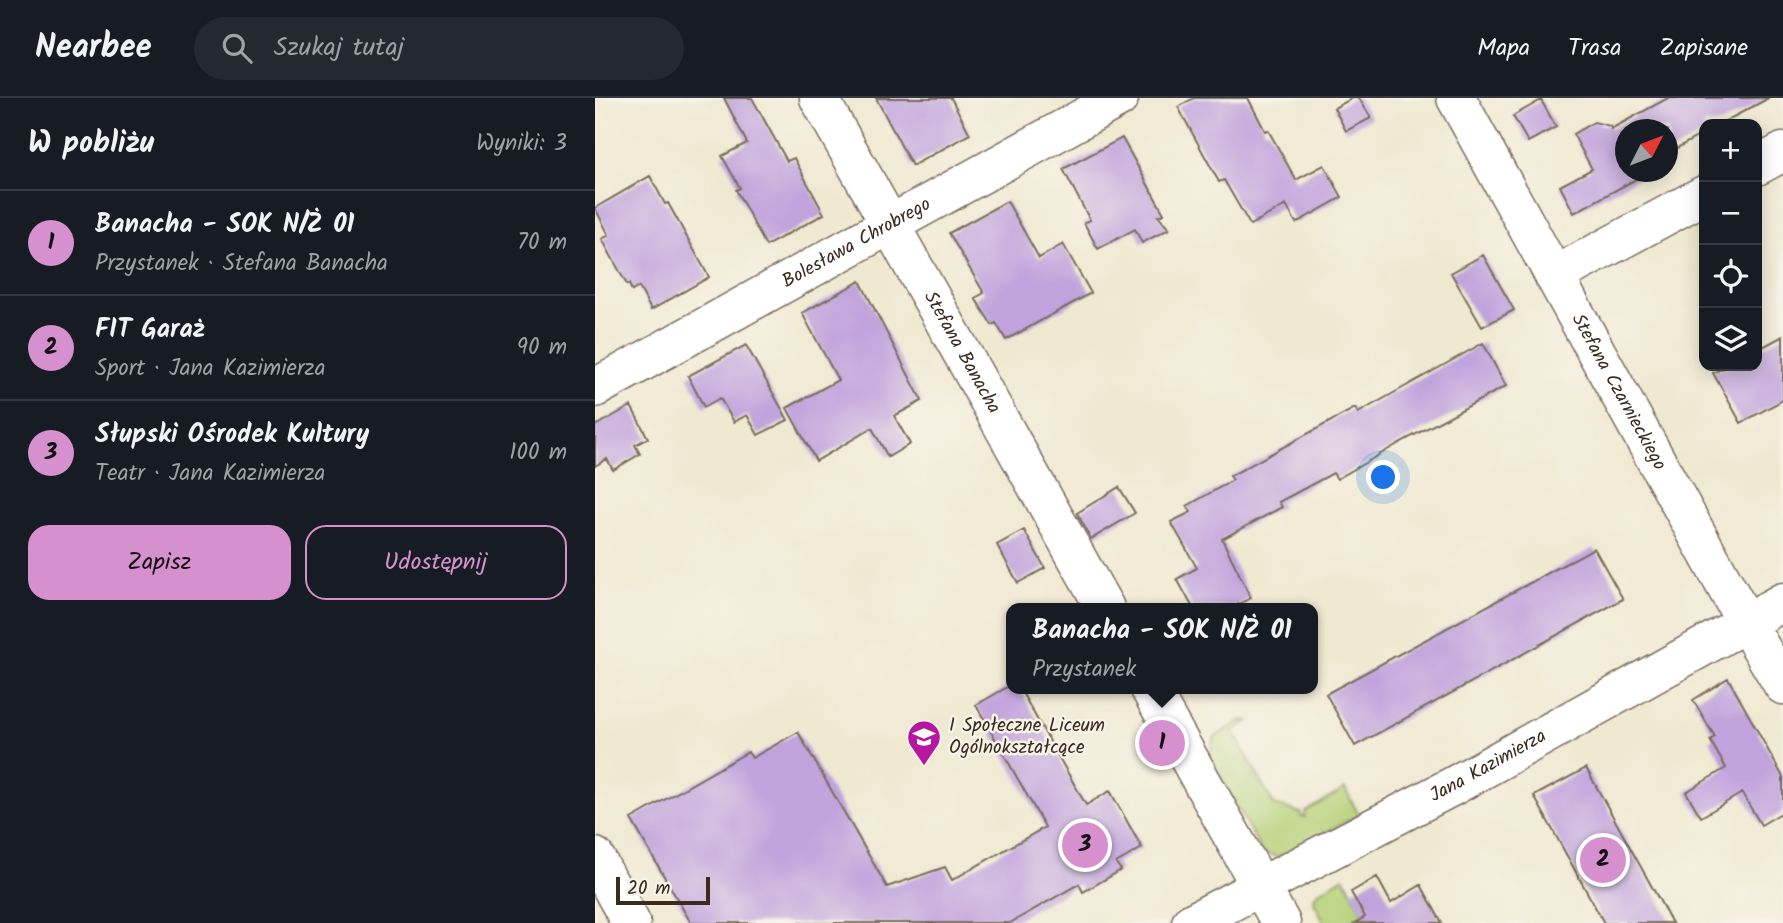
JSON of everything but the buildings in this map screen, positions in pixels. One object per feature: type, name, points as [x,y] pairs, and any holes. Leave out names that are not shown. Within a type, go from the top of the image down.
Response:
[{"type":"street","name":"Stefana Banacha","points":[[820,98],[1102,603]]},
{"type":"street","name":"Bolesława Chrobrego","points":[[595,387],[1119,98]]},
{"type":"street","name":"Stefana Czarnieckiego","points":[[1456,98],[1746,623],[1783,685]]},
{"type":"street","points":[[1762,163],[1783,152]]},
{"type":"street","points":[[1554,276],[1699,198]]},
{"type":"street","name":"Jana Kazimierza","points":[[1191,923],[1455,785],[1783,603]]},
{"type":"street","points":[[1153,694],[1281,923]]},
{"type":"street","points":[[595,857],[631,923]]},
{"type":"green space","points":[[1241,720],[1249,721],[1233,731],[1274,805],[1301,813],[1301,817],[1305,817],[1305,812],[1345,789],[1359,815],[1278,857],[1262,852],[1209,756],[1214,738]]},
{"type":"green space","points":[[1344,877],[1368,923],[1325,923],[1313,901],[1316,894]]},
{"type":"place","name":"Banacha - SOK N/Ż 01","points":[[1162,743]]},
{"type":"place","name":"I Społeczne Liceum Ogólnokształcące","points":[[924,767]]},
{"type":"place","name":"Słupski Ośrodek Kultury","points":[[1085,845]]},
{"type":"place","name":"FIT Garaż","points":[[1603,860]]}]
